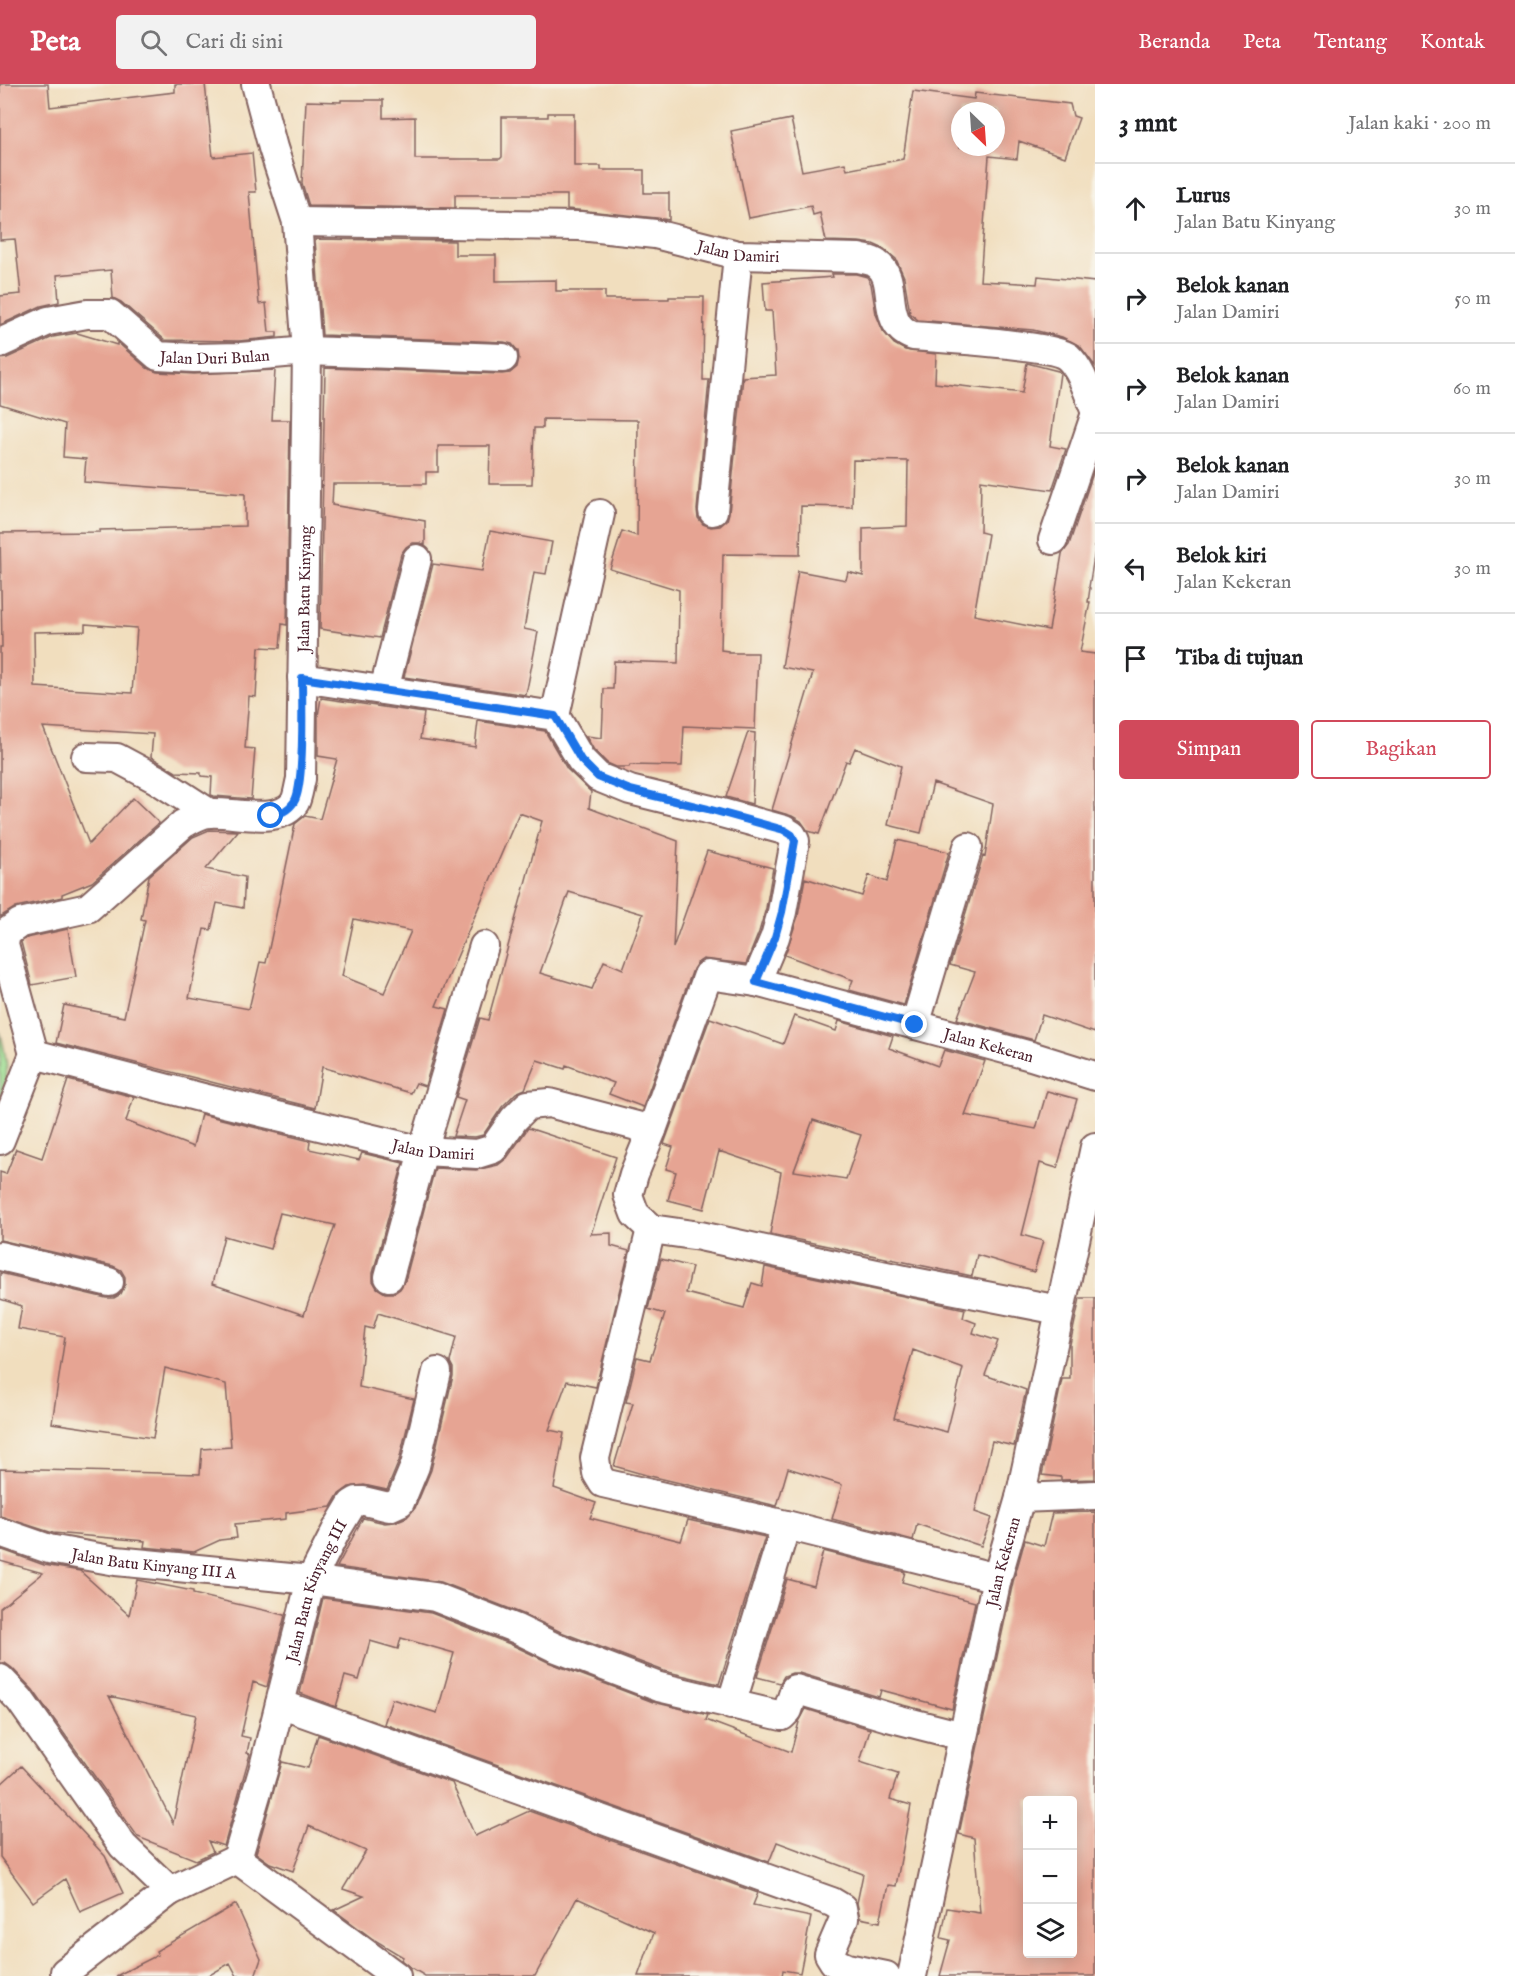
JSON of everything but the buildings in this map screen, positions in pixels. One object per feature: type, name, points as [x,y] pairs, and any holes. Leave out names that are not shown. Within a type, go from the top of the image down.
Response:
[{"type":"street","name":"Jalan Batu Kinyang","points":[[34,1054],[4,945],[6,933],[20,923],[88,908],[195,816],[210,813],[271,816],[285,812],[295,801],[301,779],[307,351],[297,222],[273,148],[256,84]]},
{"type":"street","name":"Jalan Damiri","points":[[297,222],[580,226],[655,234],[738,255],[859,258],[876,262],[883,269],[896,322],[903,332],[913,336],[1037,348],[1064,354],[1076,366],[1095,410]]},
{"type":"street","points":[[713,512],[738,255]]},
{"type":"street","name":"Jalan Duri Bulan","points":[[0,343],[48,321],[87,314],[110,314],[158,356],[240,357],[307,351],[503,358]]},
{"type":"street","points":[[1053,540],[1095,416]]},
{"type":"street","points":[[600,513],[555,716],[581,760],[598,777],[630,790],[784,830],[792,835],[795,841],[782,912],[775,937],[756,982]]},
{"type":"street","points":[[384,690],[417,559]]},
{"type":"street","points":[[302,678],[555,716]]},
{"type":"street","points":[[86,757],[117,758],[150,775],[210,813]]},
{"type":"street","points":[[915,1025],[968,847]]},
{"type":"street","points":[[388,1277],[484,946]]},
{"type":"street","name":"Jalan Kekeran","points":[[652,1130],[708,975],[756,982],[1031,1056],[1095,1077]]},
{"type":"street","name":"Jalan Damiri","points":[[34,1054],[203,1098],[423,1151],[477,1155],[493,1149],[514,1119],[528,1105],[549,1103],[652,1130]]},
{"type":"street","points":[[0,1140],[34,1054]]},
{"type":"street","points":[[652,1130],[634,1174],[628,1196],[635,1214],[651,1229],[700,1236],[914,1282],[1059,1310]]},
{"type":"street","name":"Jalan Kekeran","points":[[912,1976],[997,1578],[1020,1498],[1095,1147]]},
{"type":"street","points":[[651,1229],[595,1458],[597,1473],[603,1483],[786,1525],[997,1578]]},
{"type":"street","points":[[0,1256],[109,1282]]},
{"type":"street","name":"Jalan Batu Kinyang III","points":[[237,1859],[280,1704],[311,1580],[352,1504],[364,1500],[388,1507],[400,1502],[415,1466],[437,1372]]},
{"type":"street","points":[[1020,1498],[1095,1495]]},
{"type":"street","points":[[731,1705],[786,1525]]},
{"type":"street","name":"Jalan Batu Kinyang III A","points":[[0,1532],[49,1549],[116,1561],[311,1580],[435,1597],[517,1629],[554,1647],[659,1687],[782,1716],[788,1710],[795,1689],[888,1717],[963,1736]]},
{"type":"street","points":[[0,1679],[20,1700],[123,1846],[170,1891]]},
{"type":"street","points":[[280,1704],[832,1902],[842,1908],[844,1919],[829,1954],[834,1962],[846,1968],[886,1976]]},
{"type":"street","points":[[65,1972],[170,1891],[237,1859],[396,1976]]},
{"type":"green space","points":[[0,1031],[7,1074],[0,1101]]},
{"type":"route","points":[[271,816],[285,812],[295,801],[301,779],[302,678],[555,716],[581,760],[598,777],[630,790],[784,830],[792,835],[795,841],[782,912],[775,937],[756,982],[915,1025]]}]
